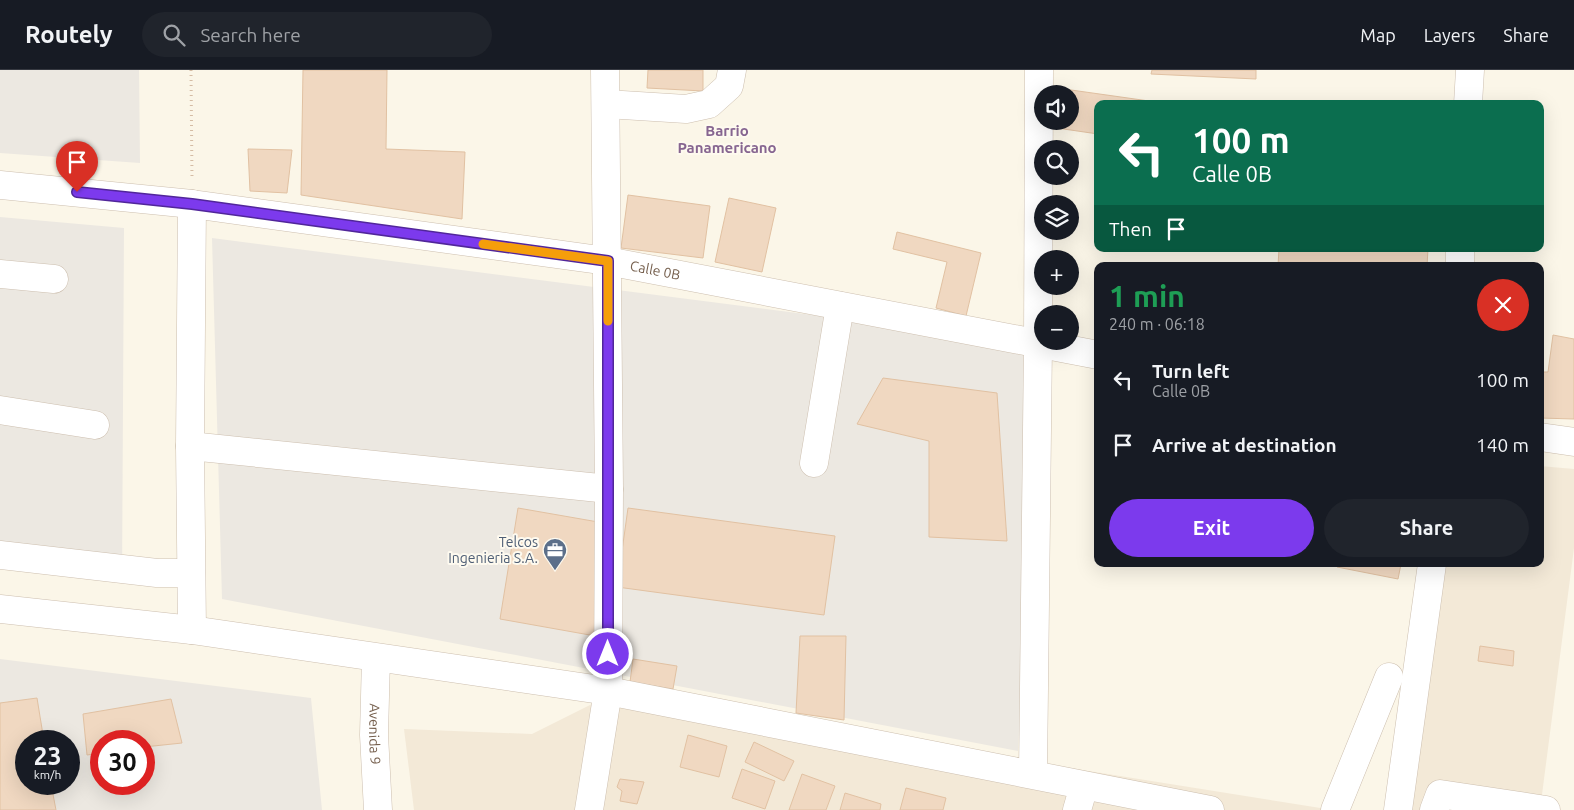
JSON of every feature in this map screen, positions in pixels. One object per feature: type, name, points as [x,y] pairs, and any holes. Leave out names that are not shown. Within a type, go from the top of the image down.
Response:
[{"type":"street","points":[[589,810],[608,691],[609,488],[606,70]]},
{"type":"street","points":[[606,104],[686,109],[709,104],[729,86],[732,70]]},
{"type":"street","points":[[1038,305],[1039,70]]},
{"type":"street","points":[[1468,100],[1470,70]]},
{"type":"street","name":"Calle 0B","points":[[0,184],[192,204],[608,261],[1034,343]]},
{"type":"street","points":[[192,204],[190,446],[192,630]]},
{"type":"street","points":[[0,274],[54,279]]},
{"type":"street","points":[[814,463],[840,306]]},
{"type":"street","points":[[1033,774],[1038,350]]},
{"type":"street","name":"Calle 0B","points":[[1071,350],[1094,354]]},
{"type":"street","points":[[0,410],[95,425]]},
{"type":"street","points":[[1544,438],[1574,442]]},
{"type":"street","points":[[190,446],[609,488]]},
{"type":"street","points":[[0,555],[157,573],[191,573]]},
{"type":"street","points":[[1398,810],[1432,567]]},
{"type":"street","points":[[0,609],[192,630],[608,691],[1033,774],[1080,798],[1204,809]]},
{"type":"street","name":"Avenida 9","points":[[376,658],[374,735],[378,810]]},
{"type":"street","points":[[1335,810],[1389,677]]},
{"type":"street","points":[[1437,802],[1546,810]]},
{"type":"path","points":[[191,70],[192,204]]},
{"type":"shaded area","points":[[0,70],[139,70],[140,163],[0,153]]},
{"type":"shaded area","points":[[0,217],[124,228],[122,583],[0,566]]},
{"type":"shaded area","points":[[212,238],[1034,343],[1034,350],[1038,350],[1018,751],[222,599]]},
{"type":"shaded area","points":[[1544,466],[1574,469],[1574,548],[1540,810],[1387,810],[1421,567],[1544,567]]},
{"type":"shaded area","points":[[0,659],[311,698],[322,810],[0,810]]},
{"type":"shaded area","points":[[616,692],[638,699],[1333,810],[414,810],[404,729],[532,734]]},
{"type":"building","points":[[303,70],[387,70],[386,149],[465,152],[462,219],[301,195]]},
{"type":"building","points":[[648,70],[703,70],[703,91],[647,88]]},
{"type":"building","points":[[1152,70],[1256,70],[1256,79],[1151,74]]},
{"type":"building","points":[[1079,91],[1142,100],[1094,100],[1094,133],[1071,130],[1079,130]]},
{"type":"building","points":[[248,149],[292,150],[287,193],[250,191]]},
{"type":"building","points":[[628,195],[710,206],[703,258],[621,248]]},
{"type":"building","points":[[729,198],[776,208],[762,272],[715,262]]},
{"type":"building","points":[[897,232],[981,253],[966,316],[936,308],[947,262],[893,249]]},
{"type":"building","points":[[1279,252],[1428,252],[1427,262],[1278,262]]},
{"type":"building","points":[[1553,335],[1574,339],[1574,419],[1544,418],[1544,372],[1548,372]]},
{"type":"building","points":[[883,378],[997,393],[1007,541],[929,537],[929,441],[857,424]]},
{"type":"building","name":"Telcos Ingenieria S.A.","points":[[518,508],[604,523],[601,637],[500,619]]},
{"type":"building","points":[[628,508],[835,536],[824,615],[617,587]]},
{"type":"building","points":[[1337,567],[1400,567],[1398,579]]},
{"type":"building","points":[[800,636],[846,636],[844,720],[796,713]]},
{"type":"building","points":[[1480,646],[1514,651],[1513,666],[1478,661]]},
{"type":"building","points":[[633,659],[677,666],[673,689],[630,682]]},
{"type":"building","points":[[37,698],[42,730],[15,730],[15,795],[53,795],[56,810],[0,810],[0,703]]},
{"type":"building","points":[[171,699],[182,743],[155,746],[155,730],[90,730],[90,755],[87,755],[83,714]]},
{"type":"building","points":[[688,735],[727,746],[719,777],[680,767]]},
{"type":"building","points":[[754,742],[794,761],[784,781],[745,762]]},
{"type":"building","points":[[742,769],[775,781],[765,809],[732,798]]},
{"type":"building","points":[[802,774],[835,786],[826,810],[789,810]]},
{"type":"building","points":[[620,779],[644,782],[637,804],[620,801],[622,791],[617,787]]},
{"type":"building","points":[[906,788],[946,798],[943,810],[900,810]]},
{"type":"building","points":[[845,793],[881,804],[880,810],[840,810]]},
{"type":"slow traffic","points":[[483,244],[608,261],[608,321]]},
{"type":"place","name":"Telcos Ingenieria S.A.","points":[[555,571]]},
{"type":"district","name":"Barrio Panamericano","points":[[727,140]]},
{"type":"route","points":[[77,192],[192,204],[608,261],[608,654]]}]
